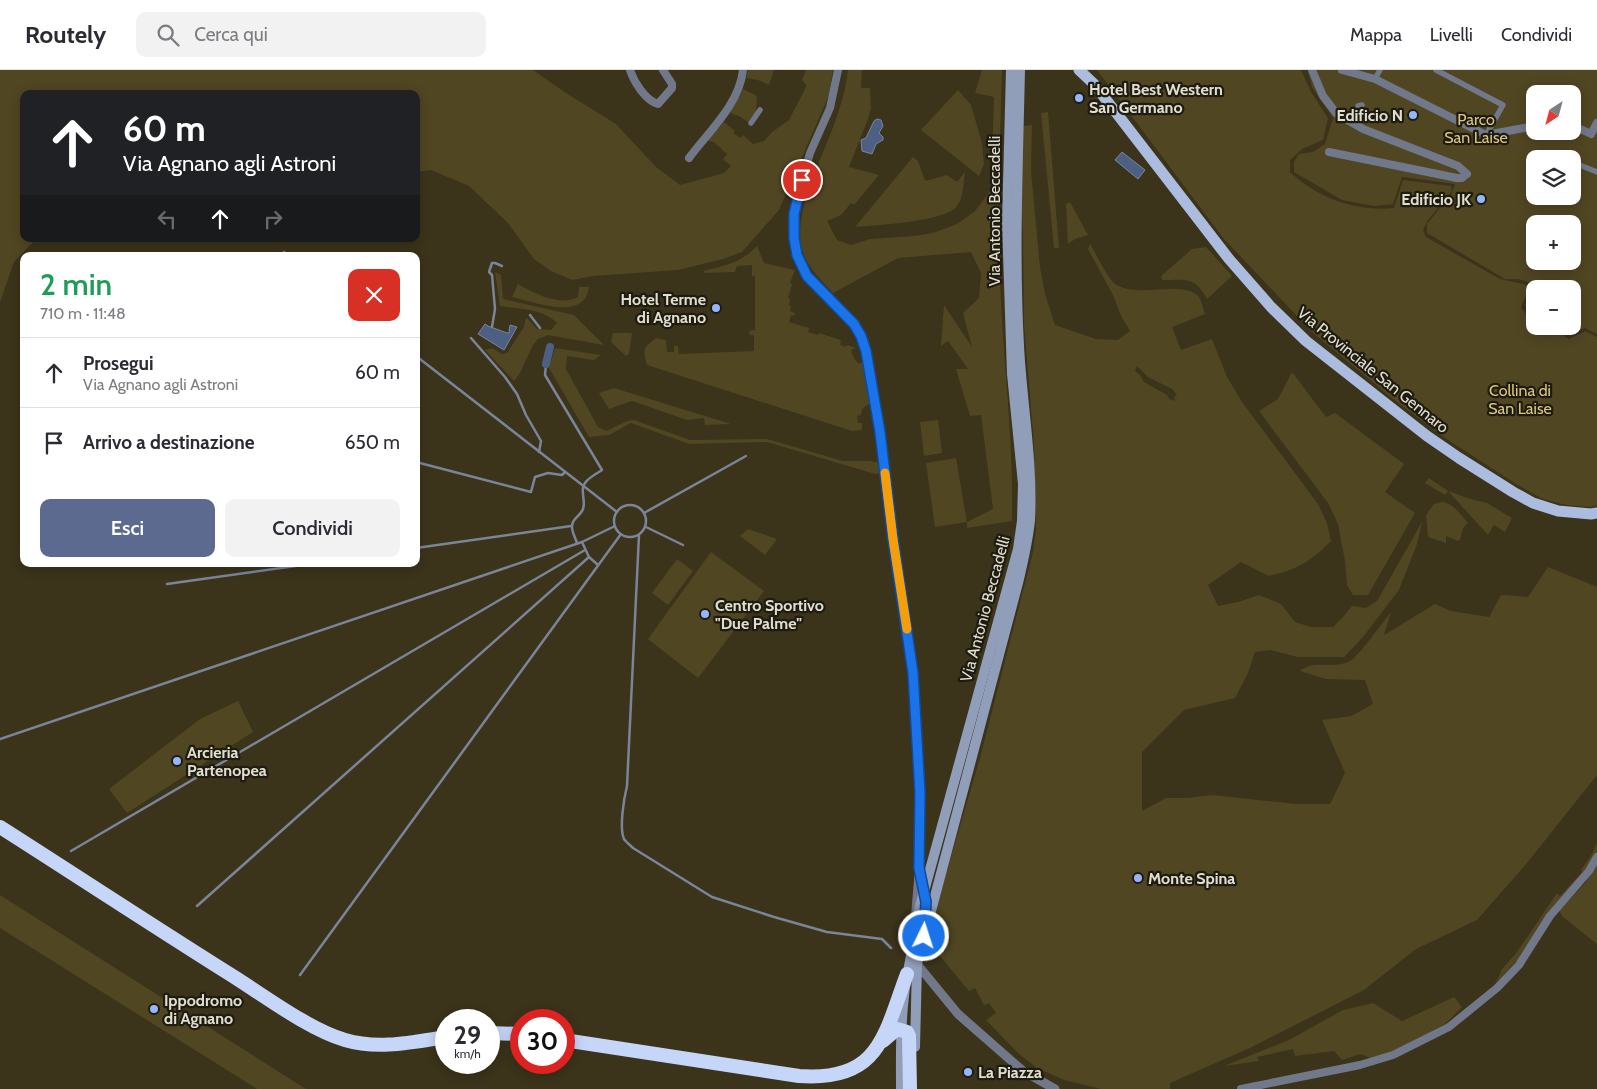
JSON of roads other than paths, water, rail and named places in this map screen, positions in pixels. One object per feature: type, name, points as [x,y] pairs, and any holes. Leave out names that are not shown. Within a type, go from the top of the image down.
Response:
[{"type":"highway","points":[[0,826],[232,976],[327,1034],[347,1041],[379,1045],[435,1039]]},
{"type":"highway","points":[[880,1044],[911,966]]},
{"type":"highway","points":[[575,1042],[813,1077],[837,1075],[857,1067],[870,1057],[894,1031],[902,1029],[909,1036],[912,1089]]},
{"type":"main road","name":"Via Antonio Beccadelli","points":[[911,966],[924,936],[1018,583],[1028,534],[1030,489],[1019,348],[1016,258],[1015,99],[1011,70]]},
{"type":"main road","name":"Via Antonio Beccadelli","points":[[911,966],[914,928],[1018,549],[1022,521],[1022,484],[1012,374],[1007,222],[1015,99],[1020,70]]},
{"type":"main road","name":"Via Provinciale San Gennaro","points":[[1079,70],[1094,84],[1235,266],[1266,302],[1306,341],[1447,450],[1516,494],[1533,503],[1558,511],[1597,513]]},
{"type":"main road","points":[[911,966],[916,990],[912,1089]]},
{"type":"main road","points":[[901,1089],[902,1029],[911,966]]},
{"type":"street","points":[[630,70],[643,92],[658,104],[672,88],[672,84],[663,70]]},
{"type":"street","points":[[688,158],[730,106],[743,70]]},
{"type":"street","points":[[838,70],[830,108],[810,153],[796,204],[794,238],[797,255],[807,276],[854,324],[861,336],[866,351],[880,432],[893,539],[913,673],[920,793],[919,868],[914,928]]},
{"type":"street","points":[[1312,70],[1323,96],[1336,112],[1344,118],[1363,129],[1458,166],[1467,174],[1462,178],[1457,178],[1329,152]]},
{"type":"street","points":[[1342,70],[1372,78],[1486,135],[1526,128]]},
{"type":"street","points":[[1372,78],[1380,70]]},
{"type":"street","points":[[1436,70],[1503,105],[1486,135]]},
{"type":"street","points":[[751,123],[760,110]]},
{"type":"street","points":[[1581,129],[1591,134],[1597,123]]},
{"type":"street","points":[[1581,166],[1597,172]]},
{"type":"street","points":[[1241,1089],[1360,1065],[1393,1055],[1449,1027],[1497,988],[1519,965],[1550,916],[1589,870],[1597,857]]},
{"type":"street","points":[[919,868],[926,910],[924,936]]},
{"type":"street","points":[[911,966],[933,983],[955,1012],[1013,1064],[1031,1077],[1055,1089]]},
{"type":"street","points":[[916,990],[921,982],[933,983]]},
{"type":"water","points":[[877,119],[881,120],[883,126],[879,133],[883,140],[876,144],[872,154],[862,151],[861,140],[866,138],[874,121]]},
{"type":"water","points":[[1122,152],[1145,170],[1138,179],[1115,160]]},
{"type":"water","points":[[485,324],[507,333],[510,332],[510,325],[517,327],[504,350],[478,334]]},
{"type":"waterway","points":[[492,327],[495,309],[492,275],[489,272],[492,263],[502,266]]},
{"type":"waterway","points":[[530,315],[540,328]]},
{"type":"waterway","points":[[471,338],[505,377],[517,394],[526,415],[541,441],[539,452]]},
{"type":"waterway","points":[[546,364],[550,347]]},
{"type":"waterway","points":[[420,359],[617,512]]},
{"type":"waterway","points":[[546,364],[545,375],[602,470],[588,479],[584,485],[583,509],[572,524],[572,530],[577,543]]},
{"type":"waterway","points":[[644,513],[746,456]]},
{"type":"waterway","points":[[420,463],[531,492],[535,477],[548,473],[562,475],[565,472]]},
{"type":"waterway","points":[[630,505],[636,506],[641,510],[645,515],[646,521],[645,527],[641,532],[636,536],[630,537],[624,536],[619,532],[615,527],[614,521],[615,515],[619,510],[624,506],[630,505]]},
{"type":"waterway","points":[[420,547],[571,526]]},
{"type":"waterway","points":[[0,739],[582,542],[615,526]]},
{"type":"waterway","points":[[646,527],[683,545]]},
{"type":"waterway","points":[[300,975],[621,534]]},
{"type":"waterway","points":[[639,535],[627,786],[622,821],[624,839],[633,848],[712,897],[827,932],[882,939],[891,948]]},
{"type":"waterway","points":[[582,542],[589,557],[598,565]]},
{"type":"waterway","points":[[71,851],[585,550]]},
{"type":"waterway","points":[[197,906],[589,557]]},
{"type":"waterway","points":[[167,584],[289,567]]},
{"type":"place","name":"Hotel Best Western San Germano","points":[[1079,98]]},
{"type":"place","name":"Edificio N","points":[[1413,115]]},
{"type":"place","name":"Edificio JK","points":[[1481,199]]},
{"type":"place","name":"Hotel Terme di Agnano","points":[[716,308]]},
{"type":"place","name":"Centro Sportivo \"Due Palme\"","points":[[705,614]]},
{"type":"place","name":"Arcieria Partenopea","points":[[177,761]]},
{"type":"place","name":"Monte Spina","points":[[1138,878]]},
{"type":"place","name":"Ippodromo di Agnano","points":[[154,1009]]},
{"type":"place","name":"La Piazza","points":[[968,1072]]},
{"type":"park label","name":"Parco San Laise","points":[[1476,128]]},
{"type":"park label","name":"Collina di San Laise","points":[[1520,399]]}]
